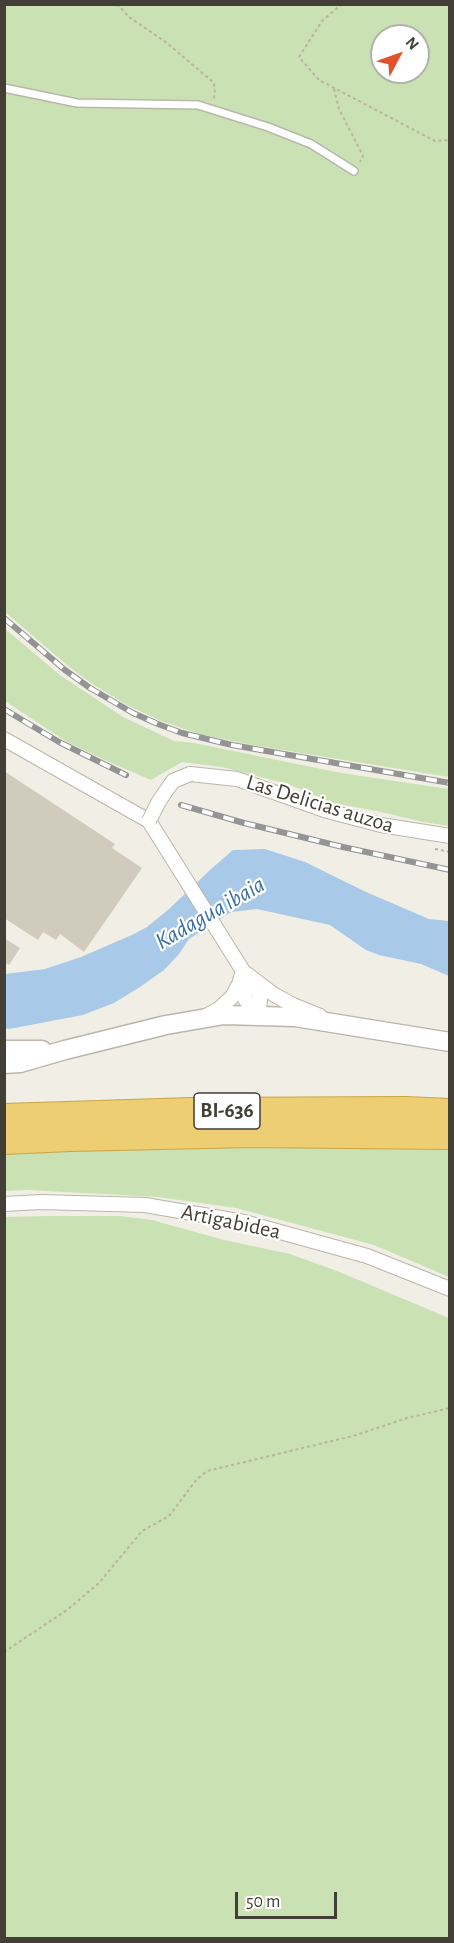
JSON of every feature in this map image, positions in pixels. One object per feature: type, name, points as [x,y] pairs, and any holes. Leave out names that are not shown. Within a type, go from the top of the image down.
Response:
[{"type":"highway","name":"BI-636","points":[[4,1117],[191,1111],[405,1110],[450,1112]]},
{"type":"highway","name":"BI-636","points":[[4,1141],[251,1134],[450,1136]]},
{"type":"street","points":[[4,739],[149,821],[243,972],[293,1005],[348,1026]]},
{"type":"street","name":"Las Delicias auzoa","points":[[149,821],[173,781],[190,774],[237,779],[324,810],[384,826],[450,836]]},
{"type":"street","points":[[243,972],[244,999],[256,1015]]},
{"type":"street","points":[[201,1019],[219,1009],[232,997],[243,972]]},
{"type":"street","points":[[256,982],[260,999],[256,1015]]},
{"type":"street","points":[[4,1064],[20,1063],[166,1025],[224,1015],[294,1017],[450,1042]]},
{"type":"street","points":[[4,1050],[65,1050]]},
{"type":"street","name":"Artigabidea","points":[[4,1204],[41,1202],[145,1205],[244,1222],[368,1256],[450,1289]]},
{"type":"lane","points":[[4,88],[77,103],[198,105],[268,127],[311,144],[354,171]]},
{"type":"path","points":[[117,4],[129,17],[168,43],[214,83],[215,94],[211,109]]},
{"type":"path","points":[[342,4],[322,21],[299,57],[319,80],[435,141],[450,140]]},
{"type":"path","points":[[334,88],[339,109],[363,156],[354,171]]},
{"type":"path","points":[[4,1652],[67,1610],[99,1582],[142,1531],[169,1516],[197,1479],[207,1471],[352,1436],[407,1418],[450,1408]]},
{"type":"green space","points":[[5,5],[449,5],[449,777],[252,745],[199,734],[161,721],[127,705],[68,666],[5,612]]},
{"type":"green space","points":[[4,628],[60,675],[123,717],[174,741],[341,773],[449,789],[449,826],[333,803],[288,784],[222,767],[182,762],[151,780],[107,761],[67,742],[5,701]]},
{"type":"green space","points":[[449,1147],[449,1277],[374,1245],[236,1208],[158,1197],[28,1190],[5,1191],[4,1151],[62,1148]]},
{"type":"green space","points":[[120,1216],[152,1220],[224,1240],[290,1254],[449,1318],[449,1938],[5,1938],[5,1217]]},
{"type":"water","name":"Kadagua ibaia","points":[[265,849],[305,862],[429,919],[449,921],[449,976],[421,964],[366,950],[330,925],[257,909],[231,912],[189,939],[164,970],[114,1003],[83,1015],[5,1028],[5,974],[45,969],[81,957],[134,934],[168,910],[233,850]]},
{"type":"building","points":[[4,771],[115,844],[112,848],[142,868],[84,952],[60,934],[56,940],[43,932],[38,940],[4,918]]},
{"type":"building","points":[[4,938],[20,948],[9,965],[4,962]]},
{"type":"railway","points":[[4,618],[65,670],[90,688],[133,713],[182,733],[232,745],[450,783]]},
{"type":"railway","points":[[4,709],[59,742],[126,775]]},
{"type":"railway","points":[[181,805],[343,847],[450,870]]}]
